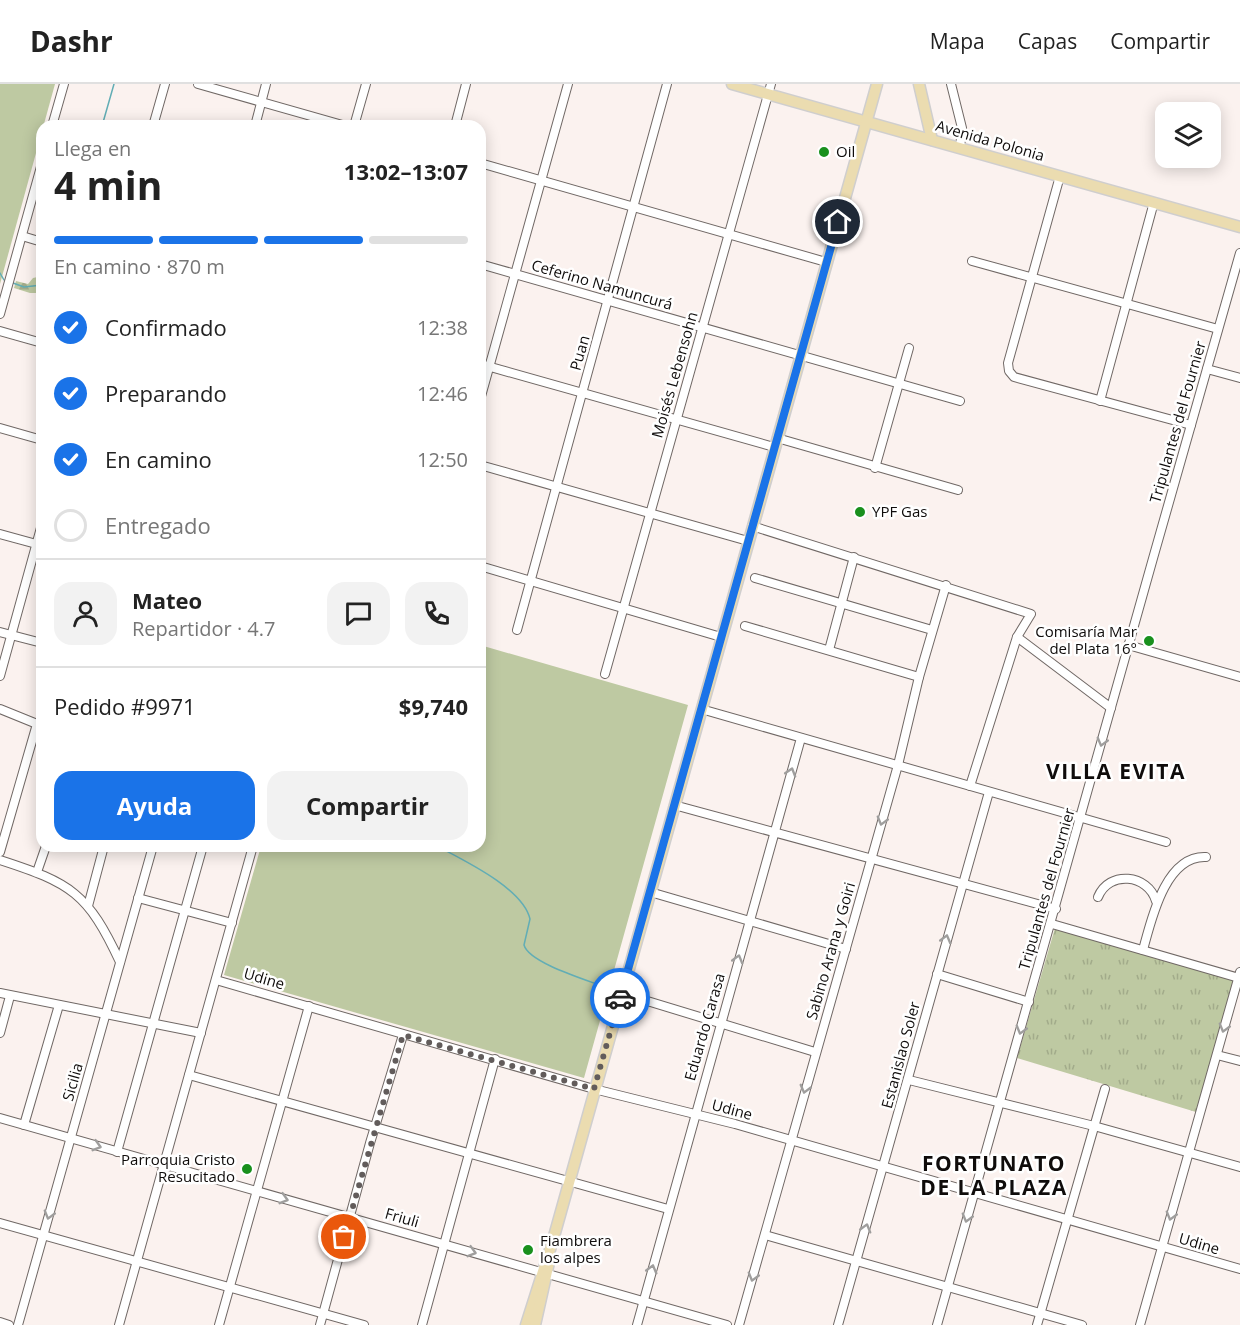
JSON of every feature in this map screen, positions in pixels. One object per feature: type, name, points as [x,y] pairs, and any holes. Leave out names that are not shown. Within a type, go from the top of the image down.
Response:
[{"type":"main road","name":"Avenida Polonia","points":[[732,84],[769,89],[866,122],[1240,226]]},
{"type":"main road","points":[[535,1325],[545,1273],[568,1181],[877,84]]},
{"type":"main road","points":[[919,84],[932,140]]},
{"type":"main road","points":[[526,1325],[545,1273]]},
{"type":"street","points":[[54,120],[64,84]]},
{"type":"street","points":[[155,120],[165,84]]},
{"type":"street","points":[[198,84],[325,120]]},
{"type":"street","points":[[256,120],[266,84]]},
{"type":"street","points":[[356,120],[366,84]]},
{"type":"street","points":[[457,120],[466,84]]},
{"type":"street","points":[[486,363],[515,274],[568,84]]},
{"type":"street","name":"Puan","points":[[517,630],[668,84]]},
{"type":"street","points":[[951,84],[962,128],[960,148]]},
{"type":"street","name":"Moisés Lebensohn","points":[[605,674],[769,89]]},
{"type":"street","points":[[486,165],[826,261]]},
{"type":"street","points":[[1060,176],[1008,363],[1014,377],[1191,425]]},
{"type":"street","points":[[0,314],[36,185]]},
{"type":"street","points":[[1100,401],[1154,202]]},
{"type":"street","points":[[22,236],[36,240]]},
{"type":"street","name":"Tripulantes del Fournier","points":[[937,1325],[1240,253]]},
{"type":"street","points":[[972,261],[1218,329]]},
{"type":"street","name":"Ceferino Namuncurá","points":[[486,266],[960,401]]},
{"type":"street","points":[[0,331],[36,341]]},
{"type":"street","points":[[875,468],[909,348]]},
{"type":"street","points":[[486,366],[676,419],[776,442],[958,490]]},
{"type":"street","points":[[1207,369],[1240,378]]},
{"type":"street","points":[[0,428],[36,438]]},
{"type":"street","points":[[486,467],[748,541]]},
{"type":"street","points":[[752,526],[946,585],[1031,614],[1017,637],[970,786]]},
{"type":"street","points":[[0,534],[36,544]]},
{"type":"street","points":[[0,676],[36,555]]},
{"type":"street","points":[[829,650],[854,557]]},
{"type":"street","points":[[486,568],[721,637]]},
{"type":"street","points":[[754,578],[932,630]]},
{"type":"street","name":"Sabino Arana y Goiri","points":[[739,1325],[815,1052],[872,859],[919,677],[946,585]]},
{"type":"street","points":[[745,626],[919,677]]},
{"type":"street","points":[[0,632],[36,642]]},
{"type":"street","points":[[1017,637],[1111,708]]},
{"type":"street","points":[[1128,645],[1240,677]]},
{"type":"street","points":[[0,709],[36,724]]},
{"type":"street","points":[[701,709],[1166,842]]},
{"type":"street","points":[[0,852],[36,735]]},
{"type":"street","name":"Eduardo Carasa","points":[[637,1325],[748,921],[801,738]]},
{"type":"street","name":"Estanislao Soler","points":[[838,1325],[909,1080],[988,792]]},
{"type":"street","points":[[674,805],[1056,909]]},
{"type":"street","points":[[37,873],[44,852]]},
{"type":"street","points":[[88,906],[102,852]]},
{"type":"street","name":"Sicilia","points":[[18,1325],[151,852]]},
{"type":"street","points":[[117,1152],[201,852]]},
{"type":"street","points":[[119,1325],[251,852]]},
{"type":"street","points":[[1143,950],[1156,902],[1177,872],[1191,862],[1206,857]]},
{"type":"street","points":[[0,860],[68,887],[88,906],[120,962]]},
{"type":"street","points":[[1098,897],[1109,882],[1120,878],[1132,879],[1151,890],[1156,902]]},
{"type":"street","points":[[650,892],[846,949]]},
{"type":"street","points":[[138,898],[232,923]]},
{"type":"street","points":[[1052,924],[1239,975],[1140,1325]]},
{"type":"street","points":[[937,974],[1029,1002]]},
{"type":"street","name":"Udine","points":[[216,980],[594,1089],[791,1141],[1240,1269]]},
{"type":"street","points":[[0,993],[201,1033]]},
{"type":"street","points":[[621,993],[815,1052]]},
{"type":"street","points":[[0,1033],[10,996]]},
{"type":"street","points":[[24,1125],[59,1005]]},
{"type":"street","points":[[219,1325],[309,1006]]},
{"type":"street","points":[[320,1325],[374,1127],[403,1035]]},
{"type":"street","points":[[1217,1055],[1240,1061]]},
{"type":"street","points":[[422,1325],[495,1059]]},
{"type":"street","points":[[189,1075],[668,1209]]},
{"type":"street","points":[[909,1080],[1094,1126],[1240,1167]]},
{"type":"street","points":[[1037,1325],[1070,1219],[1105,1089]]},
{"type":"street","name":"Friuli","points":[[0,1119],[727,1325]]},
{"type":"street","points":[[0,1223],[364,1325]]},
{"type":"street","points":[[765,1235],[1082,1325]]},
{"type":"street","points":[[0,1322],[9,1325]]},
{"type":"green space","points":[[0,84],[55,84],[45,120],[36,120],[36,153],[0,284]]},
{"type":"green space","points":[[36,277],[36,293],[14,288],[16,281],[28,284]]},
{"type":"green space","points":[[486,647],[688,705],[584,1078],[224,975],[259,852],[486,852]]},
{"type":"green space","points":[[1055,928],[1235,980],[1196,1112],[1017,1058]]},
{"type":"waterway","points":[[104,120],[114,84]]},
{"type":"waterway","points":[[0,273],[4,280]]},
{"type":"waterway","points":[[13,283],[24,287],[36,286]]},
{"type":"waterway","points":[[448,852],[491,876],[516,896],[530,919],[524,945],[528,952],[560,970],[605,987]]},
{"type":"way so far","points":[[344,1237],[403,1035],[495,1059],[594,1089],[620,998]]},
{"type":"place","name":"Oil","points":[[824,152]]},
{"type":"place","name":"YPF Gas","points":[[860,512]]},
{"type":"place","name":"Comisaría Mar del Plata 16°","points":[[1149,641]]},
{"type":"place","name":"Parroquia Cristo Resucitado","points":[[247,1169]]},
{"type":"place","name":"Fiambrera los alpes","points":[[528,1250]]},
{"type":"district","name":"VILLA EVITA","points":[[1116,772]]},
{"type":"district","name":"FORTUNATO DE LA PLAZA","points":[[994,1176]]},
{"type":"route","points":[[620,998],[838,222]]}]
